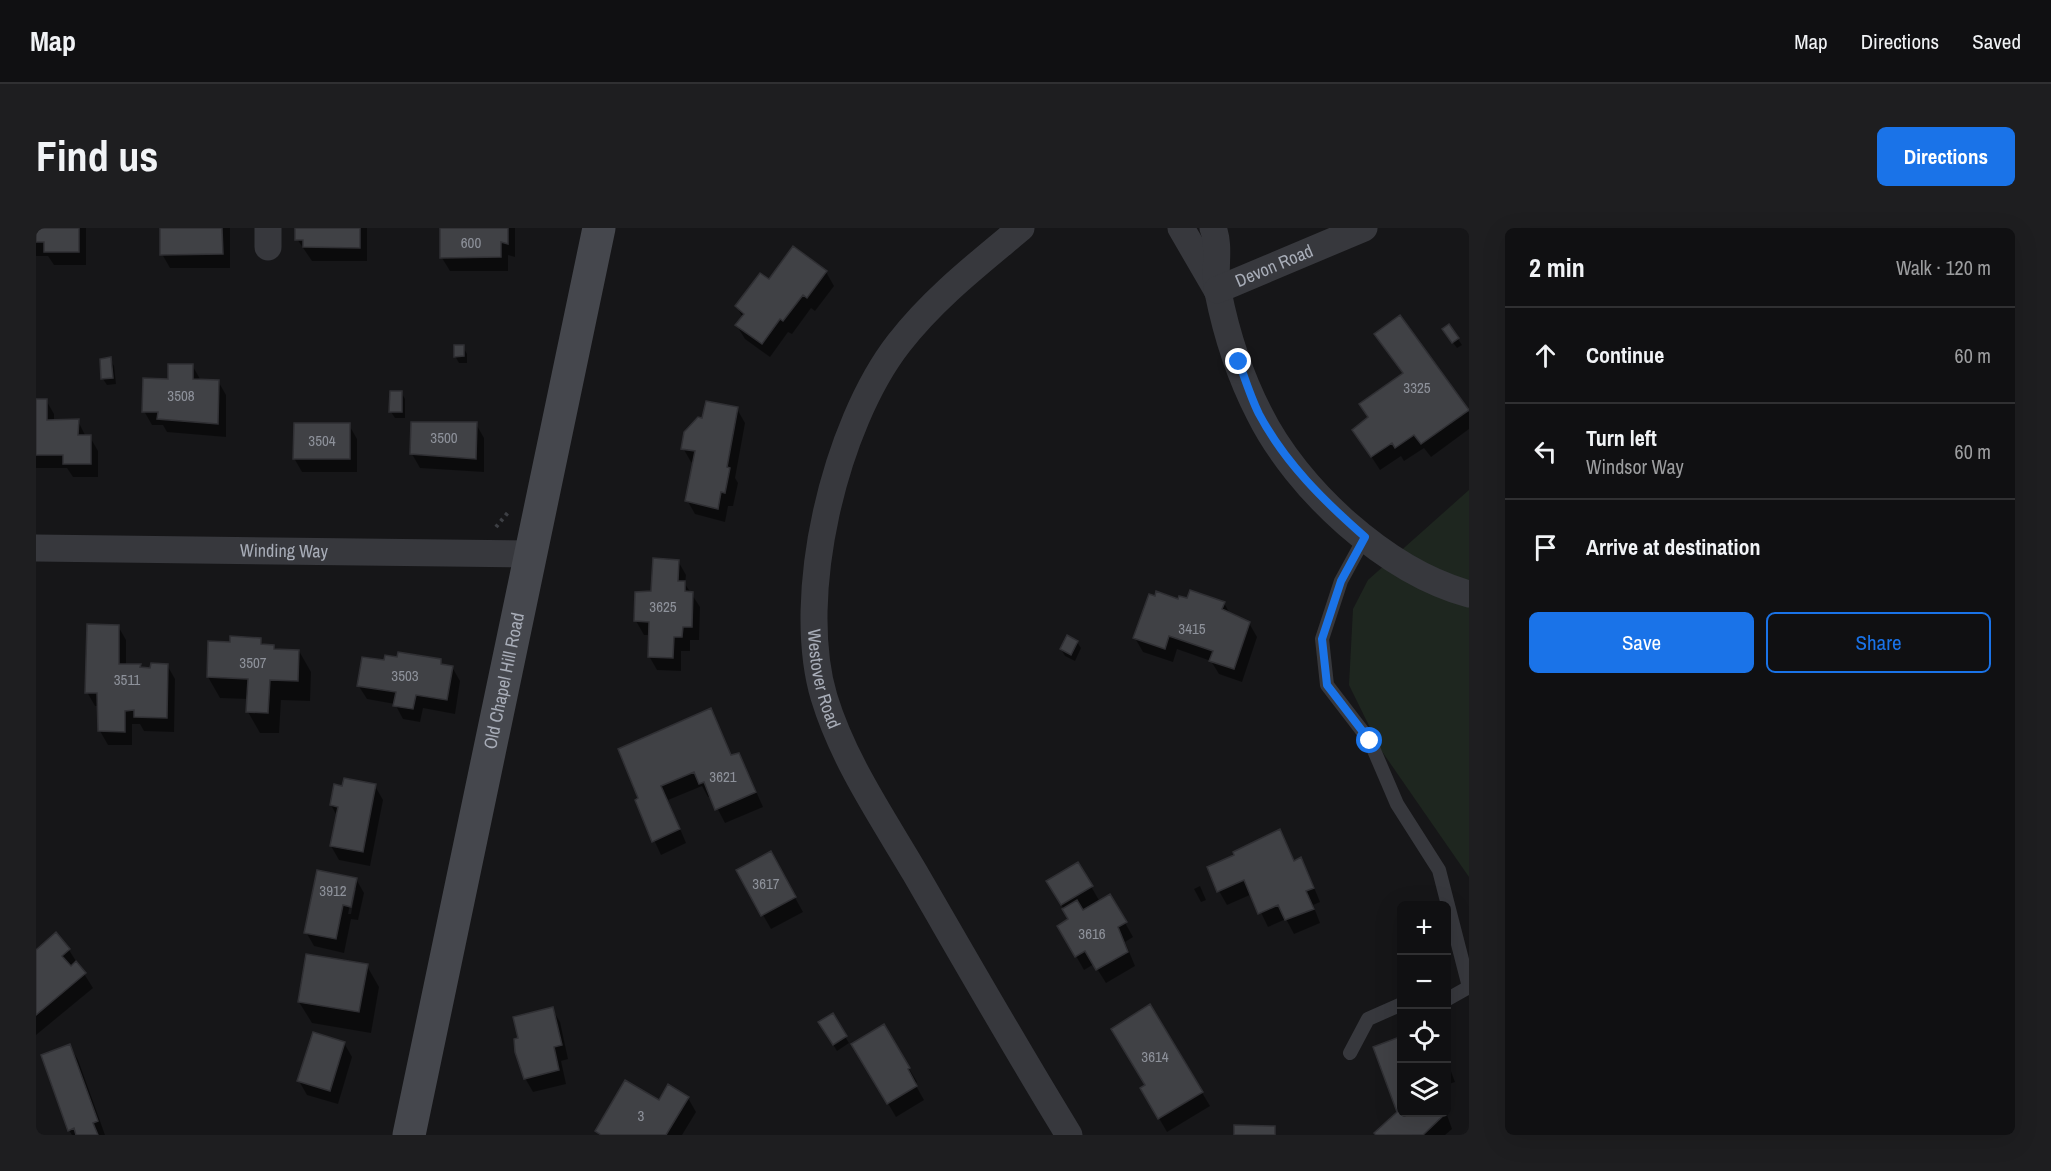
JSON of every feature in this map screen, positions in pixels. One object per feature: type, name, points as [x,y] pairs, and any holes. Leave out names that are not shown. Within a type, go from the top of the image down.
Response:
[{"type":"street","name":"Old Chapel Hill Road","points":[[410,1135],[599,228]]},
{"type":"street","name":"Westover Road","points":[[1021,228],[932,304],[884,364],[851,433],[829,505],[818,559],[814,605],[818,671],[824,696],[853,766],[1069,1135]]},
{"type":"street","points":[[1181,228],[1217,290],[1239,362],[1258,412],[1277,444],[1329,506],[1384,554],[1452,590],[1469,594]]},
{"type":"street","points":[[1213,228],[1216,237],[1217,290]]},
{"type":"street","name":"Devon Road","points":[[1217,290],[1364,228]]},
{"type":"street","name":"Winding Way","points":[[36,548],[532,554]]},
{"type":"lane","points":[[1365,537],[1341,581],[1322,639],[1327,685],[1370,741],[1397,804],[1439,870],[1469,987],[1451,997]]},
{"type":"lane","points":[[1350,1053],[1368,1019],[1397,1006]]},
{"type":"shaded area","points":[[1469,490],[1469,877],[1381,750],[1349,685],[1353,609],[1368,580]]},
{"type":"building","points":[[36,228],[79,228],[79,252],[44,252],[44,242],[36,242]]},
{"type":"building","points":[[160,228],[222,228],[223,254],[160,255]]},
{"type":"building","points":[[295,228],[360,228],[360,248],[303,247],[303,240],[295,240]]},
{"type":"building","points":[[440,228],[508,228],[508,244],[501,242],[501,257],[440,258]]},
{"type":"building","points":[[793,246],[827,271],[807,298],[803,295],[783,321],[780,319],[762,344],[735,325],[744,314],[735,306],[760,273],[769,279]]},
{"type":"building","points":[[1400,315],[1469,410],[1421,444],[1414,435],[1395,448],[1392,443],[1371,457],[1352,430],[1368,417],[1359,404],[1403,373],[1374,334]]},
{"type":"building","points":[[1449,324],[1459,338],[1452,343],[1442,329]]},
{"type":"building","points":[[454,345],[464,345],[464,356],[454,357]]},
{"type":"building","points":[[111,357],[113,378],[101,379],[100,359]]},
{"type":"building","points":[[168,364],[193,364],[193,379],[219,380],[218,424],[157,419],[158,412],[142,412],[143,378],[168,379]]},
{"type":"building","points":[[390,391],[402,391],[402,412],[389,412]]},
{"type":"building","points":[[36,399],[47,399],[47,420],[79,419],[78,435],[91,435],[91,464],[63,464],[63,455],[36,455]]},
{"type":"building","points":[[706,401],[738,407],[727,467],[730,468],[725,493],[721,492],[718,509],[685,501],[695,451],[681,449],[684,432],[698,417],[702,418]]},
{"type":"building","points":[[411,422],[477,422],[476,459],[410,454]]},
{"type":"building","points":[[294,423],[350,423],[350,459],[293,459]]},
{"type":"building","points":[[653,558],[679,560],[678,581],[685,581],[685,591],[693,592],[692,627],[683,627],[682,637],[674,637],[673,658],[648,657],[649,622],[634,621],[635,592],[651,591]]},
{"type":"building","points":[[1190,590],[1225,602],[1222,609],[1250,622],[1234,669],[1209,661],[1213,651],[1169,636],[1165,649],[1133,638],[1149,594],[1155,596],[1156,591],[1178,599],[1179,596],[1187,598]]},
{"type":"building","points":[[87,624],[119,625],[119,664],[141,664],[140,667],[150,668],[151,663],[168,664],[167,718],[134,717],[134,710],[125,711],[125,732],[98,731],[97,693],[85,693]]},
{"type":"building","points":[[1067,635],[1078,641],[1071,655],[1060,649]]},
{"type":"building","points":[[230,636],[261,638],[261,644],[274,645],[274,649],[299,650],[298,681],[270,680],[268,713],[246,712],[248,679],[207,677],[208,641],[230,642]]},
{"type":"building","points":[[398,652],[441,659],[441,664],[453,666],[447,700],[416,695],[413,709],[393,706],[396,692],[357,686],[362,657],[384,660],[385,655],[397,657]]},
{"type":"building","points":[[711,708],[731,755],[739,753],[756,792],[715,810],[704,782],[699,784],[694,772],[661,786],[680,829],[652,842],[635,800],[638,798],[618,749]]},
{"type":"building","points":[[344,778],[376,784],[363,852],[330,846],[338,807],[330,805],[334,784],[342,786]]},
{"type":"building","points":[[1280,829],[1294,861],[1301,857],[1314,888],[1306,891],[1314,909],[1285,920],[1278,905],[1258,914],[1244,880],[1217,892],[1207,867],[1234,855],[1233,852]]},
{"type":"building","points":[[771,851],[796,897],[761,916],[736,870]]},
{"type":"building","points":[[1078,862],[1093,886],[1061,905],[1046,881]]},
{"type":"building","points":[[317,870],[357,878],[351,907],[343,905],[336,939],[304,933]]},
{"type":"building","points":[[1110,894],[1127,922],[1118,927],[1128,952],[1096,970],[1085,951],[1075,957],[1057,926],[1068,919],[1062,909],[1077,900],[1083,910]]},
{"type":"building","points":[[56,932],[70,949],[62,956],[71,966],[76,961],[86,973],[36,1015],[36,950]]},
{"type":"building","points":[[306,954],[368,964],[359,1012],[298,1002]]},
{"type":"building","points":[[1150,1004],[1203,1092],[1158,1119],[1140,1088],[1145,1085],[1111,1029]]},
{"type":"building","points":[[553,1007],[562,1045],[554,1047],[559,1070],[524,1079],[515,1052],[514,1039],[518,1038],[513,1017]]},
{"type":"building","points":[[833,1013],[847,1036],[833,1045],[818,1022]]},
{"type":"building","points":[[884,1024],[910,1068],[908,1069],[917,1086],[887,1104],[851,1044]]},
{"type":"building","points":[[313,1032],[345,1042],[330,1091],[297,1081]]},
{"type":"building","points":[[1397,1038],[1397,1112],[1373,1047]]},
{"type":"building","points":[[70,1044],[98,1121],[93,1123],[98,1135],[76,1135],[74,1128],[68,1131],[41,1055]]},
{"type":"building","points":[[625,1080],[659,1100],[668,1084],[689,1097],[666,1135],[601,1135],[595,1131]]},
{"type":"building","points":[[1397,1112],[1397,1117],[1442,1117],[1423,1135],[1376,1135],[1374,1133]]},
{"type":"building","points":[[1234,1125],[1275,1126],[1275,1135],[1234,1135]]},
{"type":"route","points":[[1239,362],[1258,412],[1277,444],[1301,476],[1329,506],[1365,537],[1341,581],[1322,639],[1327,685],[1370,741]]}]
